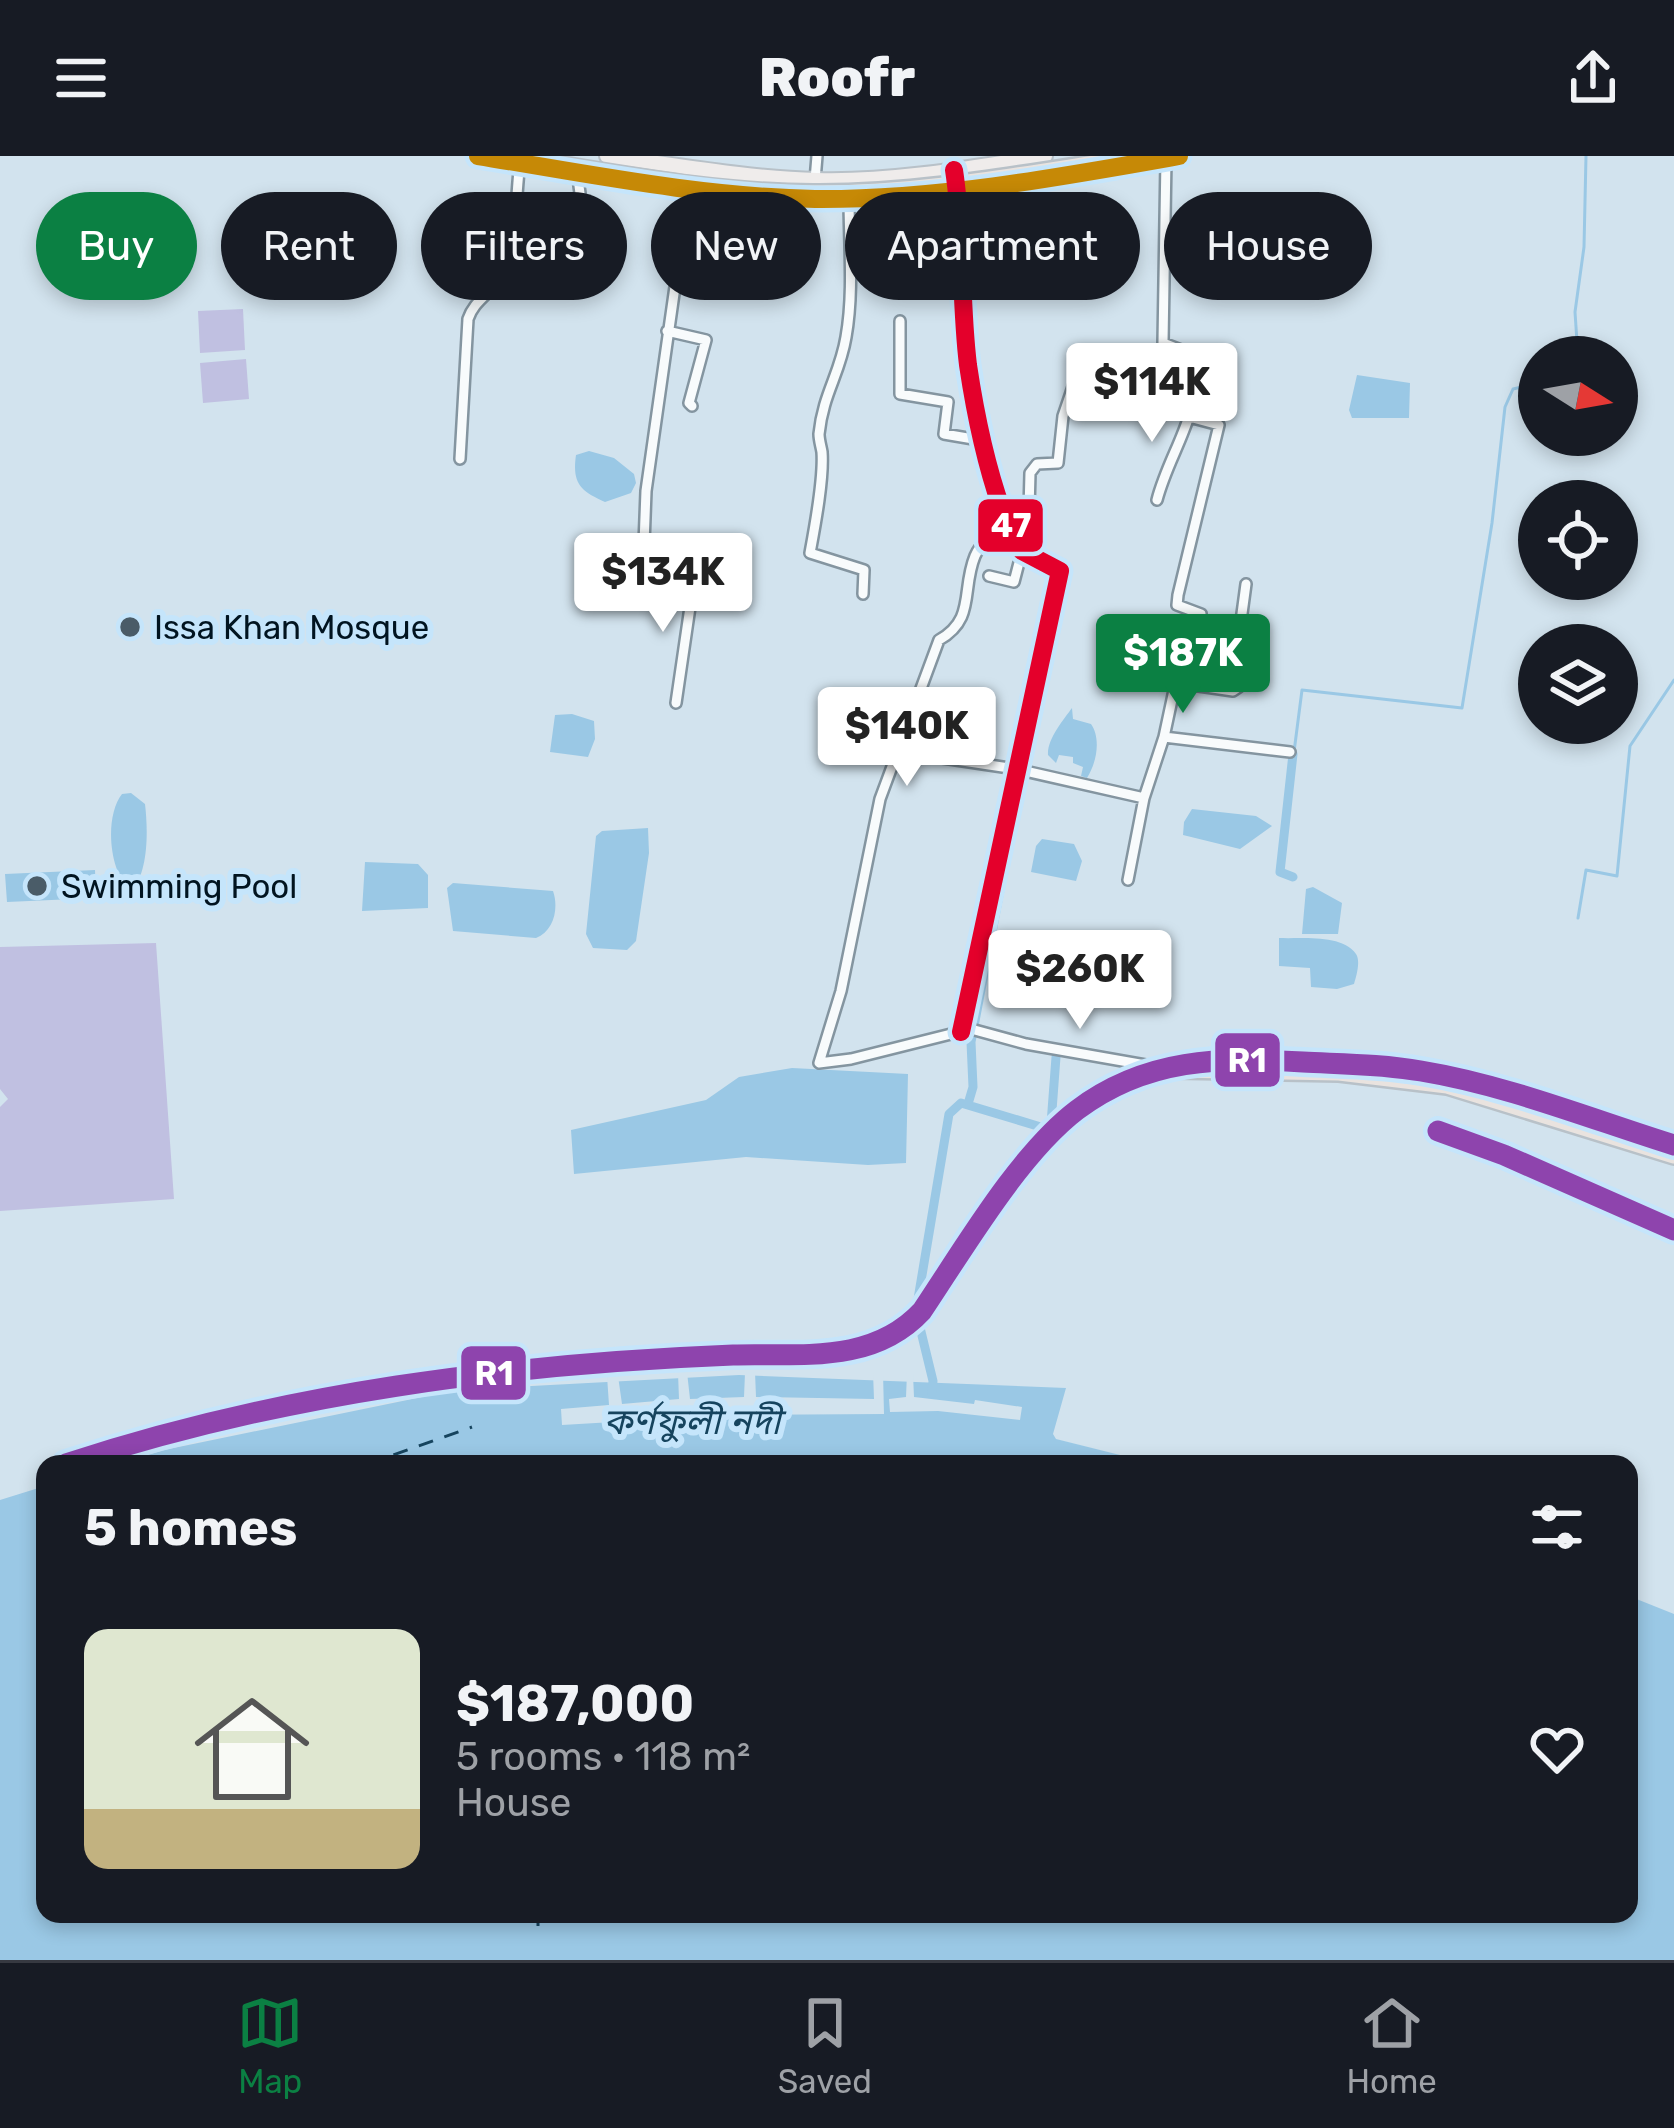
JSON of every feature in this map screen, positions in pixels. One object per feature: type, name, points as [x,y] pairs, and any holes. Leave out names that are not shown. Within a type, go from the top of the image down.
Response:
[{"type":"highway","points":[[574,163],[813,185],[903,181],[1076,156]]},
{"type":"highway","points":[[512,159],[723,188],[813,194],[903,189],[1140,156]]},
{"type":"highway","points":[[1174,1070],[1339,1073],[1448,1086],[1674,1156]]},
{"type":"main road","points":[[478,156],[574,163],[689,188],[845,198]]},
{"type":"main road","points":[[607,156],[815,180],[1045,156]]},
{"type":"main road","points":[[914,192],[1173,157]]},
{"type":"street","points":[[815,180],[817,156]]},
{"type":"street","points":[[1157,500],[1207,360],[1163,343],[1173,157]]},
{"type":"street","points":[[460,459],[468,319],[472,306],[499,279],[506,263],[512,159]]},
{"type":"street","points":[[963,164],[957,188],[968,365],[1004,517],[1022,540],[1015,582],[989,576]]},
{"type":"street","points":[[644,544],[646,490],[689,188]]},
{"type":"street","points":[[849,300],[839,371],[825,396],[818,440],[822,452],[810,554],[864,570],[863,594]]},
{"type":"street","points":[[900,320],[900,394],[948,402],[944,434],[985,441]]},
{"type":"street","points":[[667,331],[706,339],[692,406]]},
{"type":"street","points":[[1013,529],[1029,510],[1030,472],[1037,464],[1058,464],[1064,416],[1076,378],[1193,402]]},
{"type":"street","points":[[1128,880],[1183,648],[1197,644],[1202,614],[1178,605],[1178,596],[1219,425],[1189,417]]},
{"type":"street","points":[[1004,517],[976,555],[963,618],[954,632],[939,640],[895,751],[872,833],[841,991],[819,1063],[970,1030],[1174,1070]]},
{"type":"street","points":[[970,1030],[1016,769],[1036,696],[1060,571],[1022,550]]},
{"type":"street","points":[[676,703],[695,574]]},
{"type":"street","points":[[1178,683],[1233,691],[1239,687],[1246,642],[1241,621],[1246,584]]},
{"type":"street","points":[[1164,737],[1290,752]]},
{"type":"street","points":[[895,751],[1016,769],[1144,798]]},
{"type":"shaded area","points":[[243,309],[245,350],[200,353],[198,311]]},
{"type":"shaded area","points":[[246,359],[249,399],[203,403],[200,363]]},
{"type":"shaded area","points":[[156,943],[174,1199],[0,1211],[0,1107],[8,1099],[0,1089],[0,947]]},
{"type":"water","points":[[1357,375],[1410,383],[1409,418],[1352,418],[1349,410]]},
{"type":"water","points":[[589,451],[614,458],[634,474],[631,493],[605,502],[584,490],[575,473],[576,455]]},
{"type":"water","points":[[1072,708],[1073,719],[1091,724],[1096,736],[1095,758],[1087,778],[1081,776],[1083,767],[1073,763],[1073,757],[1059,755],[1056,763],[1048,755],[1053,736]]},
{"type":"water","points":[[555,715],[594,721],[595,739],[588,757],[550,752]]},
{"type":"water","points":[[131,793],[145,804],[147,838],[141,873],[131,891],[118,871],[111,830],[116,804],[122,794]]},
{"type":"water","points":[[1192,809],[1256,816],[1272,826],[1240,849],[1183,835]]},
{"type":"water","points":[[648,828],[649,853],[636,941],[627,950],[593,948],[586,934],[596,836],[602,831]]},
{"type":"water","points":[[1042,839],[1074,844],[1082,861],[1076,881],[1031,872]]},
{"type":"water","points":[[365,862],[418,864],[428,875],[428,908],[362,911]]},
{"type":"water","name":"Swimming Pool","points":[[95,870],[96,898],[7,902],[5,874]]},
{"type":"water","points":[[453,883],[553,891],[554,918],[536,938],[453,931],[447,888]]},
{"type":"water","points":[[1313,887],[1342,903],[1338,934],[1302,934],[1306,889]]},
{"type":"water","points":[[1035,932],[1075,943],[1076,963],[1069,977],[1022,970],[1025,937]]},
{"type":"water","points":[[1279,938],[1321,939],[1350,948],[1358,961],[1354,984],[1337,989],[1311,987],[1310,968],[1279,966]]},
{"type":"water","points":[[792,1068],[908,1074],[906,1163],[746,1157],[574,1174],[571,1130],[706,1100],[739,1077]]},
{"type":"water","name":"কর্ণফুলী নদী","points":[[739,1375],[1066,1388],[1053,1434],[1056,1439],[1120,1455],[147,1455],[456,1390]]},
{"type":"water","points":[[36,1489],[36,1923],[1638,1923],[1638,1600],[1674,1614],[1674,1960],[0,1960],[0,1500]]},
{"type":"pier","points":[[687,1372],[690,1399],[744,1397],[745,1373],[755,1372],[756,1397],[874,1399],[873,1372],[883,1372],[884,1414],[732,1415],[562,1425],[561,1409],[609,1405],[607,1376],[618,1376],[622,1404],[679,1399],[678,1373]]},
{"type":"pier","points":[[907,1373],[913,1374],[914,1397],[1022,1407],[1020,1420],[938,1411],[890,1412],[889,1399],[906,1397]]},
{"type":"waterway","points":[[1577,336],[1586,156]]},
{"type":"waterway","points":[[1294,752],[1302,690],[1462,708],[1505,407],[1518,388]]},
{"type":"waterway","points":[[1578,918],[1586,870],[1617,876],[1630,746],[1674,680]]},
{"type":"waterway","points":[[1293,754],[1280,872],[1293,877]]},
{"type":"waterway","points":[[968,1104],[973,1087],[971,1042],[1021,780]]},
{"type":"waterway","points":[[932,1393],[916,1311],[949,1114],[961,1103],[1044,1128],[1051,1124],[1056,1057]]},
{"type":"ferry route","points":[[393,1455],[472,1427]]},
{"type":"transit line","points":[[478,156],[688,189],[815,199],[952,191],[1179,156]]},
{"type":"transit line","name":"47","points":[[954,170],[968,365],[986,457],[1002,510],[1022,551],[1060,571],[961,1032]]},
{"type":"transit line","name":"R1","points":[[96,1455],[230,1418],[396,1386],[648,1359],[834,1352],[881,1340],[922,1311],[993,1204],[1055,1129],[1103,1093],[1185,1065],[1272,1060],[1421,1071],[1517,1094],[1674,1145]]},
{"type":"transit line","name":"R1","points":[[1438,1131],[1674,1230]]},
{"type":"place","name":"Issa Khan Mosque","points":[[130,627]]},
{"type":"place","name":"Swimming Pool","points":[[37,886]]}]
